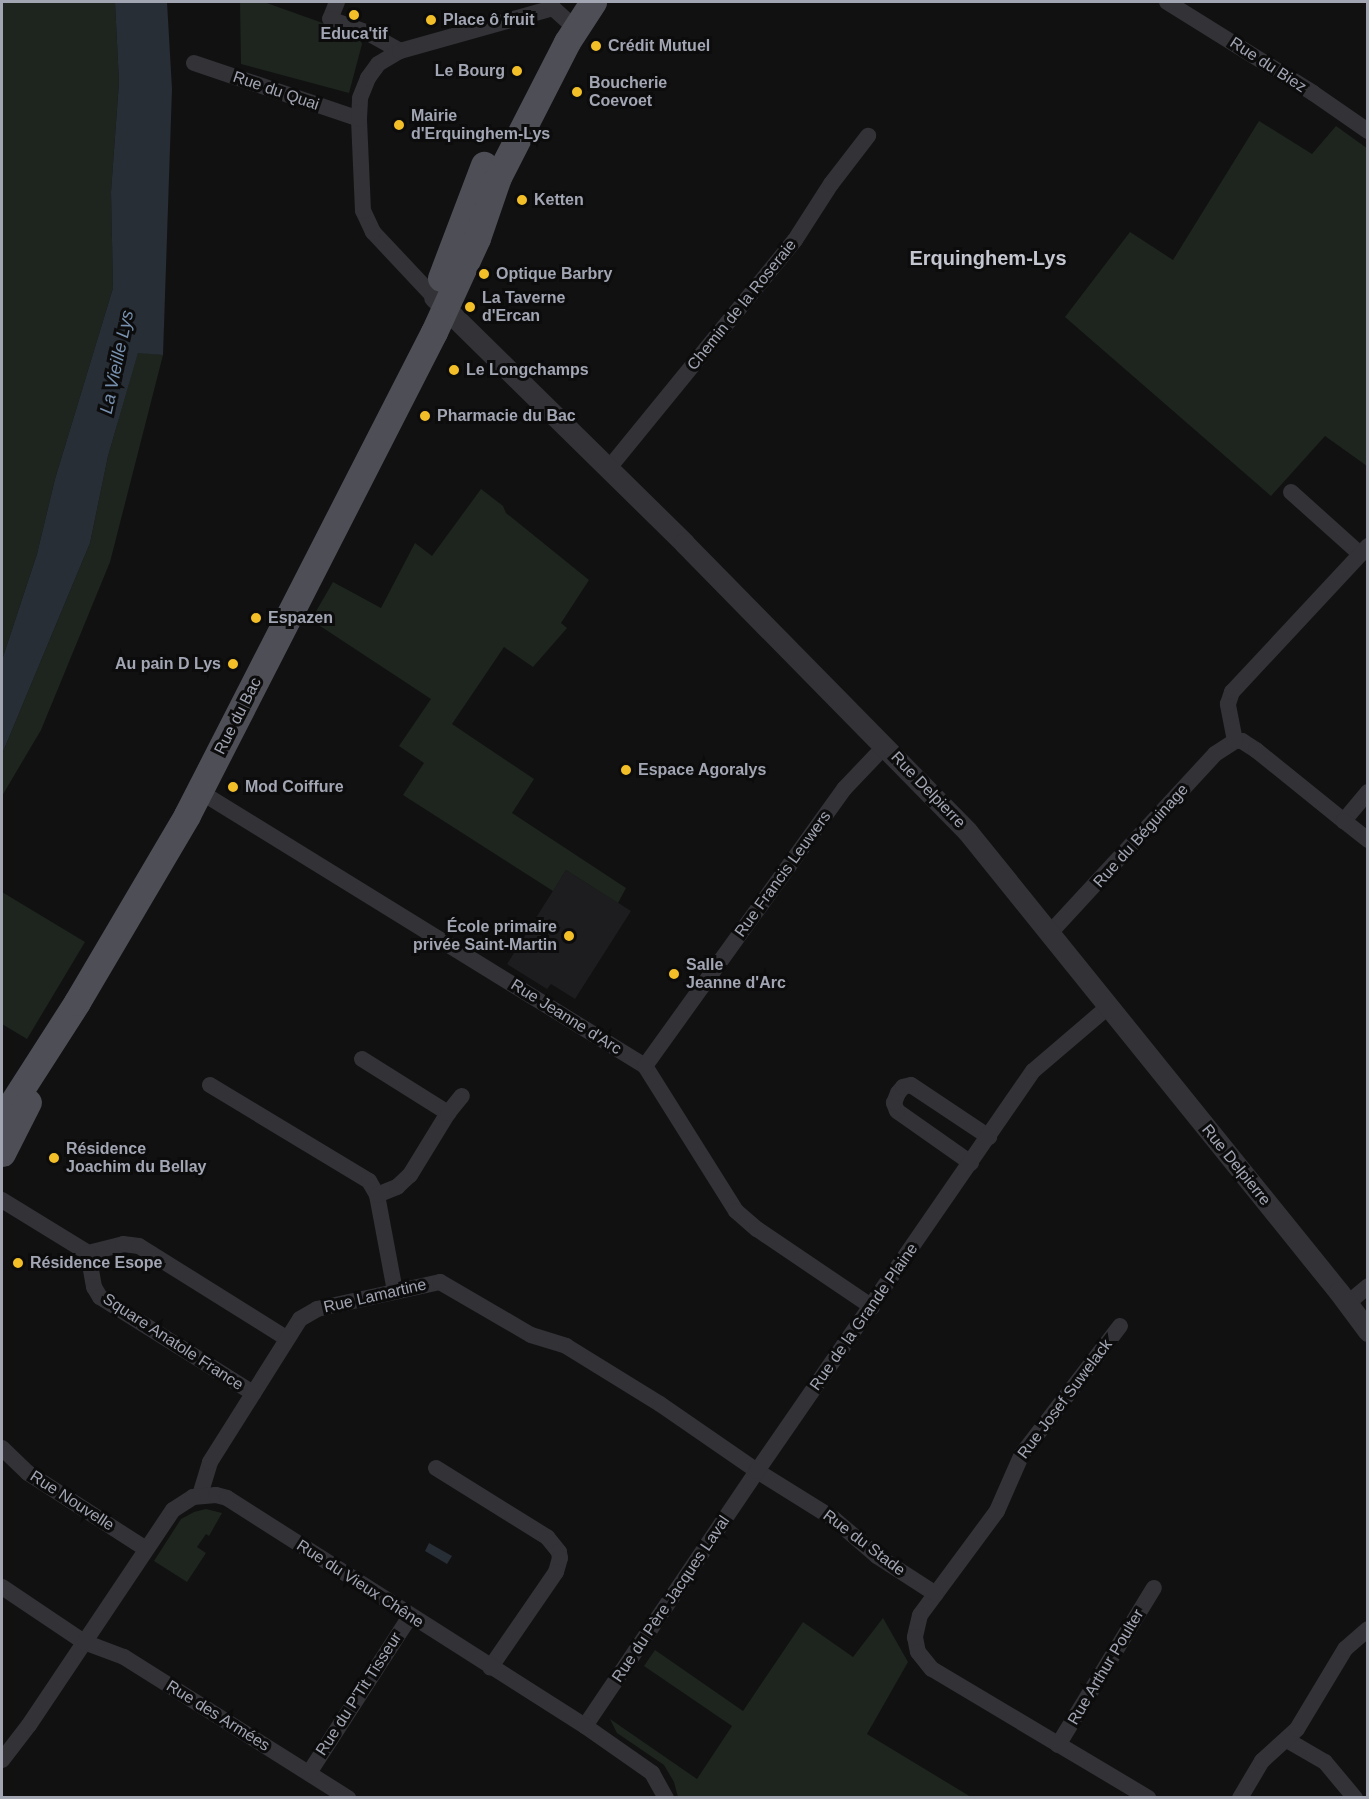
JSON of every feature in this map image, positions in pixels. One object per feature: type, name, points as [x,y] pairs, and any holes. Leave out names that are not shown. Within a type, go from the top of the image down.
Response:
[{"type":"main road","name":"Rue du Bac","points":[[2,1119],[77,1002],[161,862],[302,593],[387,422],[439,303],[480,229],[563,11],[594,2]]},
{"type":"main road","name":"Rue du Bac","points":[[2,1153],[77,1002]]},
{"type":"street","points":[[337,2],[330,19],[368,33],[400,51]]},
{"type":"street","name":"Rue du Biez","points":[[1167,2],[1313,93],[1368,131]]},
{"type":"street","points":[[439,303],[379,240],[366,222],[362,203],[360,98],[372,71],[384,59],[400,51],[563,11]]},
{"type":"street","name":"Rue du Quai","points":[[194,63],[359,119]]},
{"type":"street","name":"Chemin de la Roseraie","points":[[609,468],[795,240],[831,184],[868,136]]},
{"type":"street","name":"Rue Delpierre","points":[[439,303],[609,468],[967,831],[1348,1303],[1368,1331]]},
{"type":"street","points":[[1291,492],[1364,550],[1233,692],[1228,704],[1234,741],[1242,741],[1256,750],[1368,840]]},
{"type":"street","name":"Rue du Béguinage","points":[[1049,934],[1215,754],[1234,741]]},
{"type":"street","name":"Rue Francis Leuwers","points":[[645,1066],[844,789],[885,746]]},
{"type":"street","name":"Rue Jeanne d'Arc","points":[[199,791],[645,1066],[736,1211],[872,1308]]},
{"type":"street","points":[[1344,821],[1368,792]]},
{"type":"street","name":"Rue de la Grande Plaine","points":[[757,1472],[1040,1065],[1108,1007]]},
{"type":"street","points":[[362,1059],[448,1113]]},
{"type":"street","points":[[210,1085],[369,1181],[377,1195],[395,1291]]},
{"type":"street","points":[[971,1163],[897,1111],[894,1102],[898,1093],[903,1087],[911,1085],[989,1137]]},
{"type":"street","points":[[377,1195],[396,1187],[410,1175],[448,1113],[462,1096]]},
{"type":"street","points":[[2,1200],[88,1253],[123,1244],[139,1246],[286,1338]]},
{"type":"street","name":"Square Anatole France","points":[[88,1253],[94,1287],[99,1297],[253,1393]]},
{"type":"street","name":"Rue Lamartine","points":[[200,1495],[210,1462],[300,1319],[310,1312],[430,1282],[445,1283],[531,1335],[566,1346],[660,1404]]},
{"type":"street","points":[[1348,1303],[1368,1286]]},
{"type":"street","name":"Rue Josef Suwelack","points":[[936,1594],[997,1511],[1022,1454],[1120,1326]]},
{"type":"street","name":"Rue du Stade","points":[[660,1404],[757,1472],[810,1503],[877,1556],[936,1594]]},
{"type":"street","name":"Rue Nouvelle","points":[[2,1448],[28,1473],[146,1549]]},
{"type":"street","points":[[436,1468],[547,1537],[559,1552],[560,1558],[556,1572],[490,1668]]},
{"type":"street","name":"Rue du Père Jacques Laval","points":[[585,1726],[757,1472]]},
{"type":"street","points":[[2,1760],[29,1725],[173,1510],[185,1501],[200,1495]]},
{"type":"street","name":"Rue du Vieux Chêne","points":[[200,1495],[227,1498],[490,1668],[585,1726],[644,1766],[659,1781],[666,1797]]},
{"type":"street","name":"Rue des Armées","points":[[2,1587],[84,1642],[124,1657],[348,1797]]},
{"type":"street","name":"Rue Arthur Poulter","points":[[1058,1745],[1154,1588]]},
{"type":"street","points":[[936,1594],[920,1615],[915,1630],[916,1645],[922,1659],[932,1669],[1148,1797]]},
{"type":"street","name":"Rue du P'Tit Tisseur","points":[[309,1773],[410,1616]]},
{"type":"street","points":[[1240,1797],[1262,1761],[1287,1740],[1345,1648],[1368,1629]]},
{"type":"street","points":[[1287,1740],[1325,1762],[1355,1797]]},
{"type":"shaded area","points":[[2,2],[115,2],[119,82],[111,192],[113,288],[55,479],[37,554],[2,660]]},
{"type":"shaded area","points":[[240,2],[264,2],[359,36],[362,44],[349,93],[241,64]]},
{"type":"shaded area","points":[[1259,121],[1312,154],[1336,126],[1368,149],[1367,466],[1325,436],[1271,496],[1065,317],[1130,232],[1173,260]]},
{"type":"shaded area","points":[[138,352],[163,355],[110,562],[41,730],[2,796],[2,754],[90,543],[108,456]]},
{"type":"shaded area","points":[[481,489],[503,506],[506,513],[589,580],[561,623],[567,628],[533,667],[504,647],[452,724],[534,779],[512,813],[626,888],[618,903],[566,870],[553,891],[403,795],[424,763],[399,746],[431,699],[311,620],[333,582],[381,608],[415,543],[432,556]]},
{"type":"shaded area","name":"École primaire privée Saint-Martin","points":[[566,870],[631,911],[575,999],[551,984],[547,989],[507,964]]},
{"type":"shaded area","points":[[2,892],[85,942],[27,1039],[2,1024]]},
{"type":"shaded area","points":[[206,1509],[222,1513],[209,1536],[206,1534],[197,1547],[206,1553],[187,1582],[154,1561],[181,1519]]},
{"type":"shaded area","points":[[883,1618],[908,1662],[867,1734],[971,1797],[678,1797],[674,1782],[664,1765],[617,1733],[610,1719],[697,1779],[732,1726],[644,1666],[655,1650],[743,1711],[803,1622],[853,1657]]},
{"type":"water","name":"La Vieille Lys","points":[[115,2],[167,2],[172,89],[163,355],[138,353],[108,456],[90,543],[2,754],[2,660],[37,554],[55,479],[113,288],[111,192],[119,82]]},
{"type":"water","points":[[429,1543],[452,1556],[447,1564],[425,1551]]},
{"type":"place","name":"Educa'tif","points":[[354,15]]},
{"type":"place","name":"Place ô fruit","points":[[431,20]]},
{"type":"place","name":"Crédit Mutuel","points":[[596,46]]},
{"type":"place","name":"Le Bourg","points":[[517,71]]},
{"type":"place","name":"Boucherie Coevoet","points":[[577,92]]},
{"type":"place","name":"Mairie d'Erquinghem-Lys","points":[[399,125]]},
{"type":"place","name":"Ketten","points":[[522,200]]},
{"type":"place","name":"Optique Barbry","points":[[484,274]]},
{"type":"place","name":"La Taverne d'Ercan","points":[[470,307]]},
{"type":"place","name":"Le Longchamps","points":[[454,370]]},
{"type":"place","name":"Pharmacie du Bac","points":[[425,416]]},
{"type":"place","name":"Espazen","points":[[256,618]]},
{"type":"place","name":"Au pain D Lys","points":[[233,664]]},
{"type":"place","name":"Espace Agoralys","points":[[626,770]]},
{"type":"place","name":"Mod Coiffure","points":[[233,787]]},
{"type":"place","name":"École primaire privée Saint-Martin","points":[[569,936]]},
{"type":"place","name":"Salle Jeanne d'Arc","points":[[674,974]]},
{"type":"place","name":"Résidence Joachim du Bellay","points":[[54,1158]]},
{"type":"place","name":"Résidence Esope","points":[[18,1263]]},
{"type":"district","name":"Erquinghem-Lys","points":[[988,258]]}]
